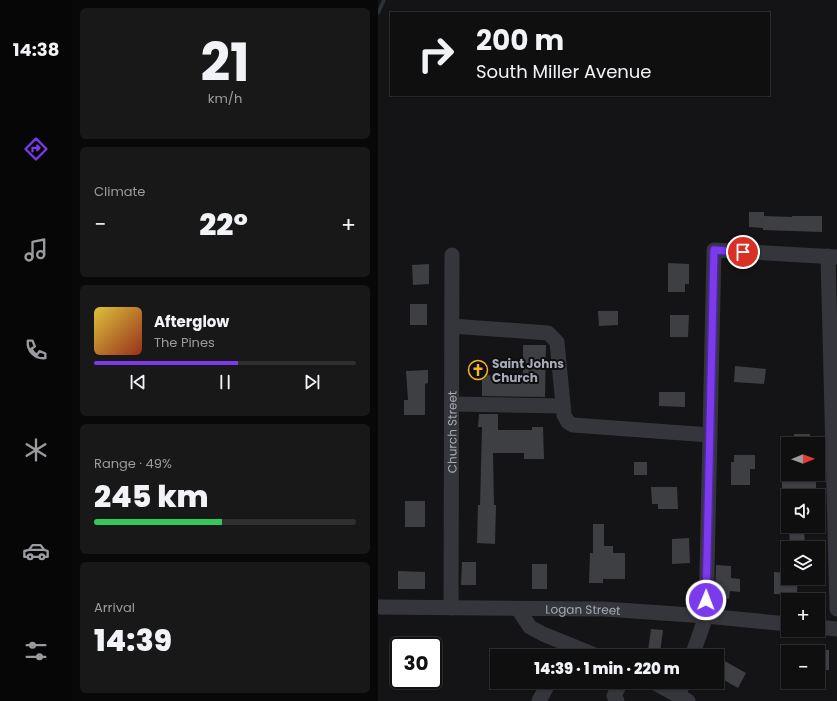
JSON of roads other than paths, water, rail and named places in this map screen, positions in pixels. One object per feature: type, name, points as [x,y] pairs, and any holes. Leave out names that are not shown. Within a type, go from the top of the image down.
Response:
[{"type":"street","points":[[694,649],[706,616],[714,250],[833,257],[837,608]]},
{"type":"street","name":"Church Street","points":[[451,608],[452,255]]},
{"type":"street","points":[[452,326],[548,333],[558,342],[564,415],[568,422],[573,425],[710,435]]},
{"type":"street","points":[[452,404],[563,406]]},
{"type":"street","name":"Logan Street","points":[[378,607],[604,610],[706,616],[781,623]]},
{"type":"street","points":[[518,609],[530,627],[563,649]]},
{"type":"street","points":[[825,628],[837,629]]},
{"type":"street","points":[[539,701],[545,689]]},
{"type":"street","points":[[617,701],[614,696],[618,689]]},
{"type":"street","points":[[672,689],[683,693]]},
{"type":"waterway","points":[[378,13],[384,0]]},
{"type":"place","name":"Saint Johns Church","points":[[478,370]]}]
